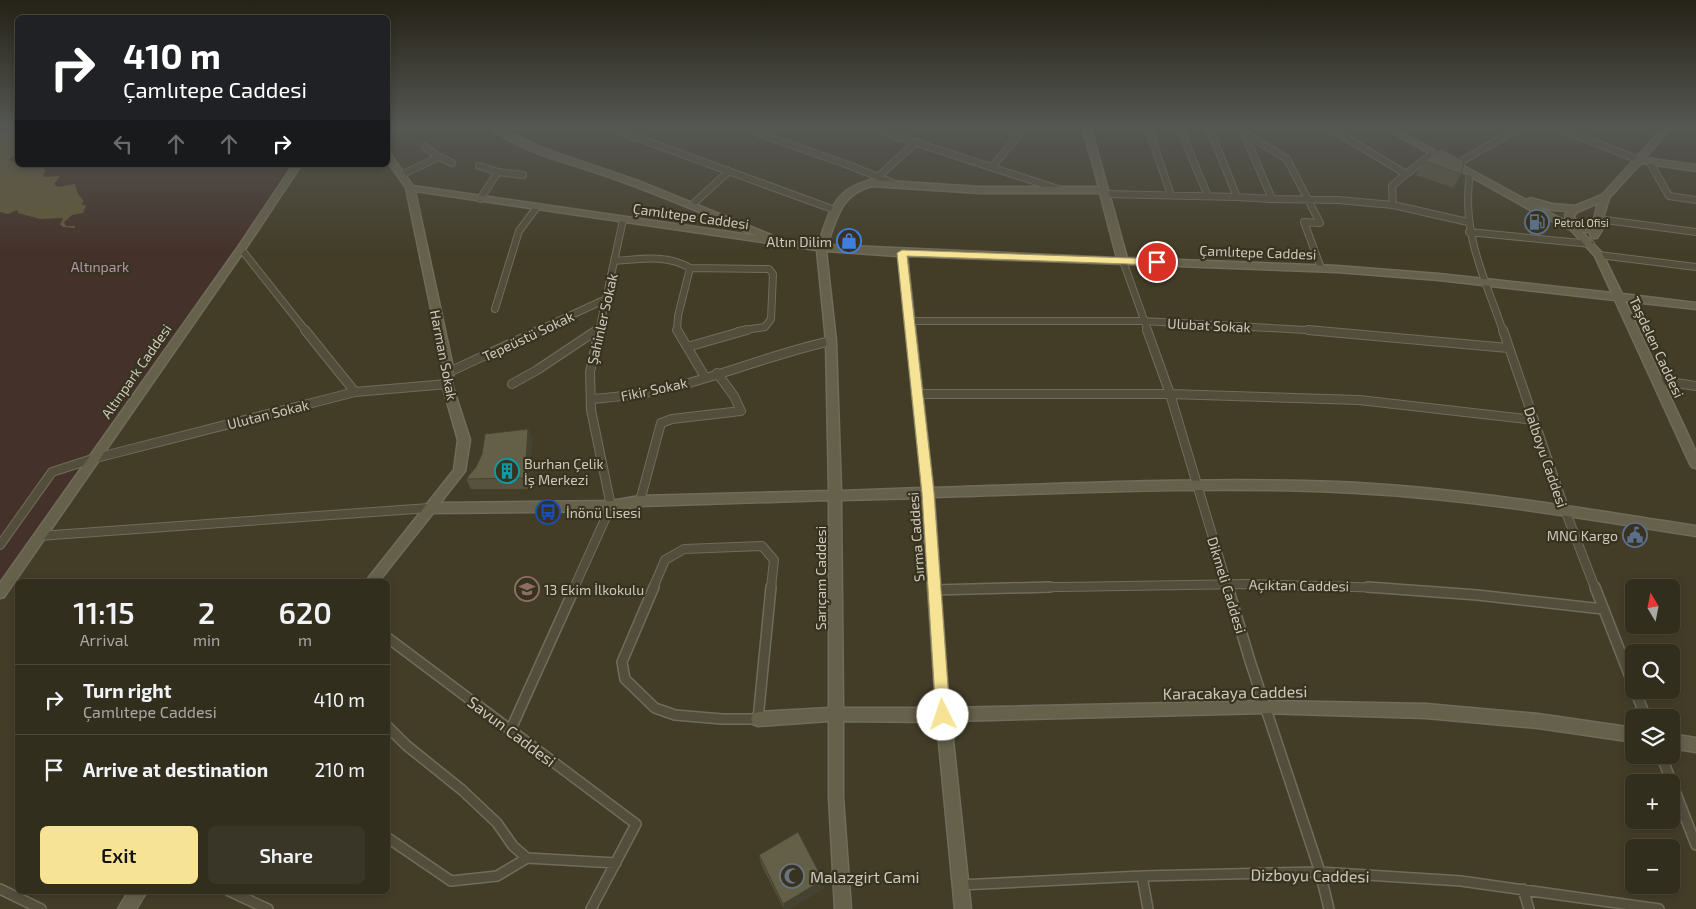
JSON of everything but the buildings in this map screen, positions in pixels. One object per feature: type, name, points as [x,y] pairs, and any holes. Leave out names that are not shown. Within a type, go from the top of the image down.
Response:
[{"type":"street","name":"Altınpark Caddesi","points":[[0,593],[92,459],[241,249],[295,167]]},
{"type":"street","points":[[396,167],[410,188]]},
{"type":"street","points":[[401,175],[417,167]]},
{"type":"street","points":[[483,167],[498,172],[523,175]]},
{"type":"street","points":[[590,167],[692,205],[784,243]]},
{"type":"street","points":[[719,167],[835,210]]},
{"type":"street","points":[[852,167],[899,186]]},
{"type":"street","points":[[878,177],[888,167]]},
{"type":"street","points":[[993,167],[1063,190]]},
{"type":"street","points":[[1097,167],[1123,261]]},
{"type":"street","points":[[1161,167],[1171,195]]},
{"type":"street","points":[[1196,167],[1208,196]]},
{"type":"street","points":[[1226,167],[1238,197]]},
{"type":"street","points":[[1259,167],[1272,199]]},
{"type":"street","points":[[1292,167],[1320,223],[1304,222],[1321,268]]},
{"type":"street","points":[[1395,167],[1406,174]]},
{"type":"street","points":[[1393,205],[1390,192],[1394,182],[1414,167]]},
{"type":"street","points":[[1459,167],[1572,228],[1597,230]]},
{"type":"street","points":[[1469,232],[1591,244],[1597,230],[1598,219],[1605,197],[1632,167]]},
{"type":"street","points":[[1653,167],[1670,196],[1696,200]]},
{"type":"street","points":[[692,205],[729,171]]},
{"type":"street","points":[[480,199],[498,172]]},
{"type":"street","name":"Dalboyu Caddesi","points":[[1470,174],[1466,192],[1472,247],[1486,282],[1565,510],[1625,665]]},
{"type":"street","points":[[822,248],[835,210],[844,196],[856,187],[871,184],[980,190],[1063,190],[1338,200],[1393,205],[1468,222]]},
{"type":"street","name":"Çamlıtepe Caddesi","points":[[410,188],[822,248],[902,253],[1321,268],[1486,282],[1696,306]]},
{"type":"street","name":"Harman Sokak","points":[[374,579],[459,471],[464,440],[446,384],[449,372],[410,188]]},
{"type":"street","points":[[1514,196],[1552,207],[1575,208],[1592,212],[1598,219],[1696,232]]},
{"type":"street","points":[[1572,228],[1569,215],[1575,208],[1605,197]]},
{"type":"street","points":[[495,309],[519,231],[537,207]]},
{"type":"street","name":"Şahinler Sokak","points":[[611,506],[591,400],[590,372],[623,220]]},
{"type":"street","name":"Taşdelen Caddesi","points":[[1572,228],[1591,244],[1599,255],[1696,464]]},
{"type":"street","name":"Sarıçam Caddesi","points":[[822,248],[831,341],[835,496],[836,797],[843,909]]},
{"type":"street","points":[[241,249],[355,392]]},
{"type":"street","name":"Sırma Caddesi","points":[[902,253],[928,493],[943,715],[963,909]]},
{"type":"street","points":[[1599,255],[1696,267]]},
{"type":"street","points":[[615,261],[672,259],[683,262],[690,268],[769,269],[773,274],[771,319],[765,326],[687,347]]},
{"type":"street","name":"Dikmeli Caddesi","points":[[1123,261],[1170,394],[1265,707],[1320,872],[1329,909]]},
{"type":"street","points":[[690,268],[678,316],[677,332],[705,377]]},
{"type":"street","name":"Tepeüstü Sokak","points":[[449,372],[606,299]]},
{"type":"street","name":"Ulubat Sokak","points":[[910,321],[1143,322],[1313,330],[1508,348]]},
{"type":"street","points":[[512,384],[537,370],[598,329]]},
{"type":"street","name":"Fikir Sokak","points":[[591,400],[634,396],[668,389],[802,347],[831,341]]},
{"type":"street","points":[[640,501],[662,424],[672,419],[742,411],[734,396],[717,373]]},
{"type":"street","points":[[1658,380],[1696,386]]},
{"type":"street","name":"Ulutan Sokak","points":[[0,545],[52,472],[92,459],[355,392],[446,384]]},
{"type":"street","points":[[918,394],[1170,394],[1359,400],[1534,420]]},
{"type":"street","points":[[40,536],[429,508],[611,506],[640,501],[1197,485],[1338,487],[1438,495],[1565,510],[1696,531]]},
{"type":"street","points":[[511,729],[611,506]]},
{"type":"street","points":[[762,546],[774,560],[758,720],[675,715],[655,708],[625,679],[622,662],[665,560],[684,549],[762,546]]},
{"type":"street","name":"Açıktan Caddesi","points":[[934,590],[1227,584],[1350,586],[1450,592],[1603,609]]},
{"type":"street","name":"Savun Caddesi","points":[[390,639],[636,824],[616,863]]},
{"type":"street","name":"Karacakaya Caddesi","points":[[758,720],[835,714],[943,715],[1265,707],[1426,711],[1538,721],[1625,734]]},
{"type":"street","points":[[390,729],[406,745],[462,790],[497,823],[513,846],[527,858]]},
{"type":"street","points":[[1680,742],[1696,745]]},
{"type":"street","points":[[1664,764],[1696,845]]},
{"type":"street","points":[[390,839],[451,881],[497,876],[527,858],[616,863],[591,909]]},
{"type":"street","name":"Dizboyu Caddesi","points":[[960,885],[1142,876],[1320,872],[1461,881],[1659,909]]},
{"type":"street","points":[[1142,876],[1148,909]]},
{"type":"street","points":[[0,889],[42,909]]},
{"type":"street","points":[[1522,889],[1529,909]]},
{"type":"street","points":[[126,909],[137,894]]},
{"type":"street","points":[[236,894],[268,909]]},
{"type":"green space","name":"Altınpark","points":[[0,167],[295,167],[0,593]]},
{"type":"shaded area","points":[[0,167],[43,167],[46,170],[43,175],[45,177],[60,176],[54,184],[58,187],[75,184],[78,194],[84,201],[81,204],[86,206],[83,213],[72,215],[64,222],[66,226],[75,226],[75,228],[63,227],[60,224],[63,219],[61,218],[40,219],[18,213],[17,210],[8,214],[0,212]]},
{"type":"place","name":"Petrol Ofisi","points":[[1537,222]]},
{"type":"place","name":"Altın Dilim","points":[[849,241]]},
{"type":"place","name":"Burhan Çelik İş Merkezi","points":[[507,471]]},
{"type":"place","name":"İnönü Lisesi","points":[[548,512]]},
{"type":"place","name":"MNG Kargo","points":[[1635,535]]},
{"type":"place","name":"13 Ekim İlkokulu","points":[[527,589]]},
{"type":"place","name":"Malazgirt Cami","points":[[792,876]]},
{"type":"route","points":[[943,715],[928,493],[902,253],[1157,262]]}]
